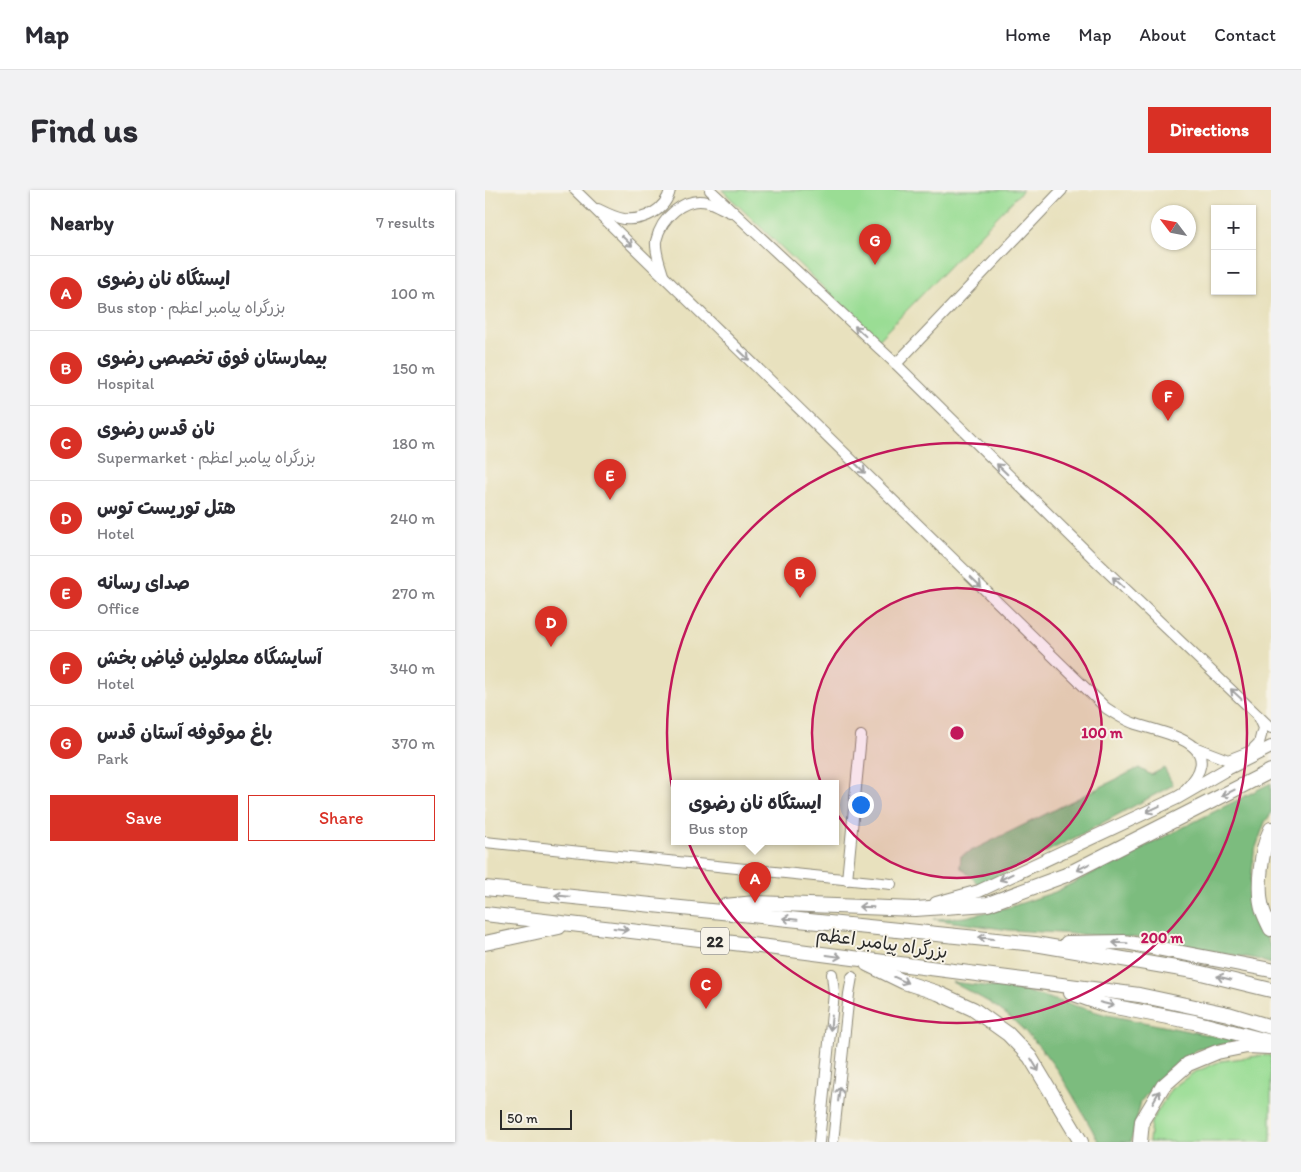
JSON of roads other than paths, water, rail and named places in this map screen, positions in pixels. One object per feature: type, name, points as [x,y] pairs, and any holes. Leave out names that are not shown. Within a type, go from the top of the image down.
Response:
[{"type":"highway","points":[[697,909],[755,903],[915,909],[988,904],[1066,875],[1271,771]]},
{"type":"highway","points":[[1271,829],[1265,840],[1260,876],[1263,910],[1271,929]]},
{"type":"highway","name":"بزرگراه پیامبر اعظم","points":[[485,888],[1035,944],[1193,971],[1271,990]]},
{"type":"highway","name":"بزرگراه پیامبر اعظم","points":[[485,914],[768,947],[1139,995],[1228,1014],[1271,1026]]},
{"type":"highway","points":[[485,943],[572,924]]},
{"type":"highway","points":[[1035,944],[1125,942],[1271,970]]},
{"type":"highway","points":[[857,959],[904,982],[938,993],[973,1009],[1008,1034],[1031,1057],[1079,1139]]},
{"type":"highway","points":[[1044,984],[1105,1005],[1194,1022],[1271,1042]]},
{"type":"highway","points":[[1140,1142],[1142,1122],[1163,1086],[1188,1064],[1217,1052],[1247,1046],[1271,1047]]},
{"type":"main road","points":[[915,909],[979,891],[1177,798],[1227,769],[1271,747]]},
{"type":"street","points":[[575,190],[1106,708],[1119,717],[1181,738],[1194,747],[1228,760],[1251,751],[1259,743],[1263,728],[1255,711]]},
{"type":"street","points":[[593,207],[622,219],[636,219],[650,215],[660,208],[671,190]]},
{"type":"street","points":[[710,190],[896,364],[1093,558],[1271,728]]},
{"type":"street","points":[[896,364],[1062,190]]},
{"type":"street","points":[[663,276],[656,241],[669,215],[691,202],[707,202],[735,214]]},
{"type":"street","points":[[847,880],[861,736]]},
{"type":"street","points":[[1177,798],[1194,780],[1199,768],[1200,758],[1194,747]]},
{"type":"street","points":[[485,842],[891,884]]},
{"type":"street","points":[[819,1142],[834,993],[833,974]]},
{"type":"street","points":[[833,1142],[852,976]]},
{"type":"street","points":[[827,1048],[844,1050]]},
{"type":"place","name":"باغ موقوفه آستان قدس","points":[[875,265]]},
{"type":"place","name":"آسایشگاه معلولین فیاض بخش","points":[[1168,421]]},
{"type":"place","name":"صدای رسانه","points":[[610,500]]},
{"type":"place","name":"بیمارستان فوق تخصصی رضوی","points":[[800,598]]},
{"type":"place","name":"هتل توریست توس","points":[[551,647]]},
{"type":"place","name":"ایستگاه نان رضوی","points":[[755,903]]},
{"type":"place","name":"نان قدس رضوی","points":[[706,1009]]}]
